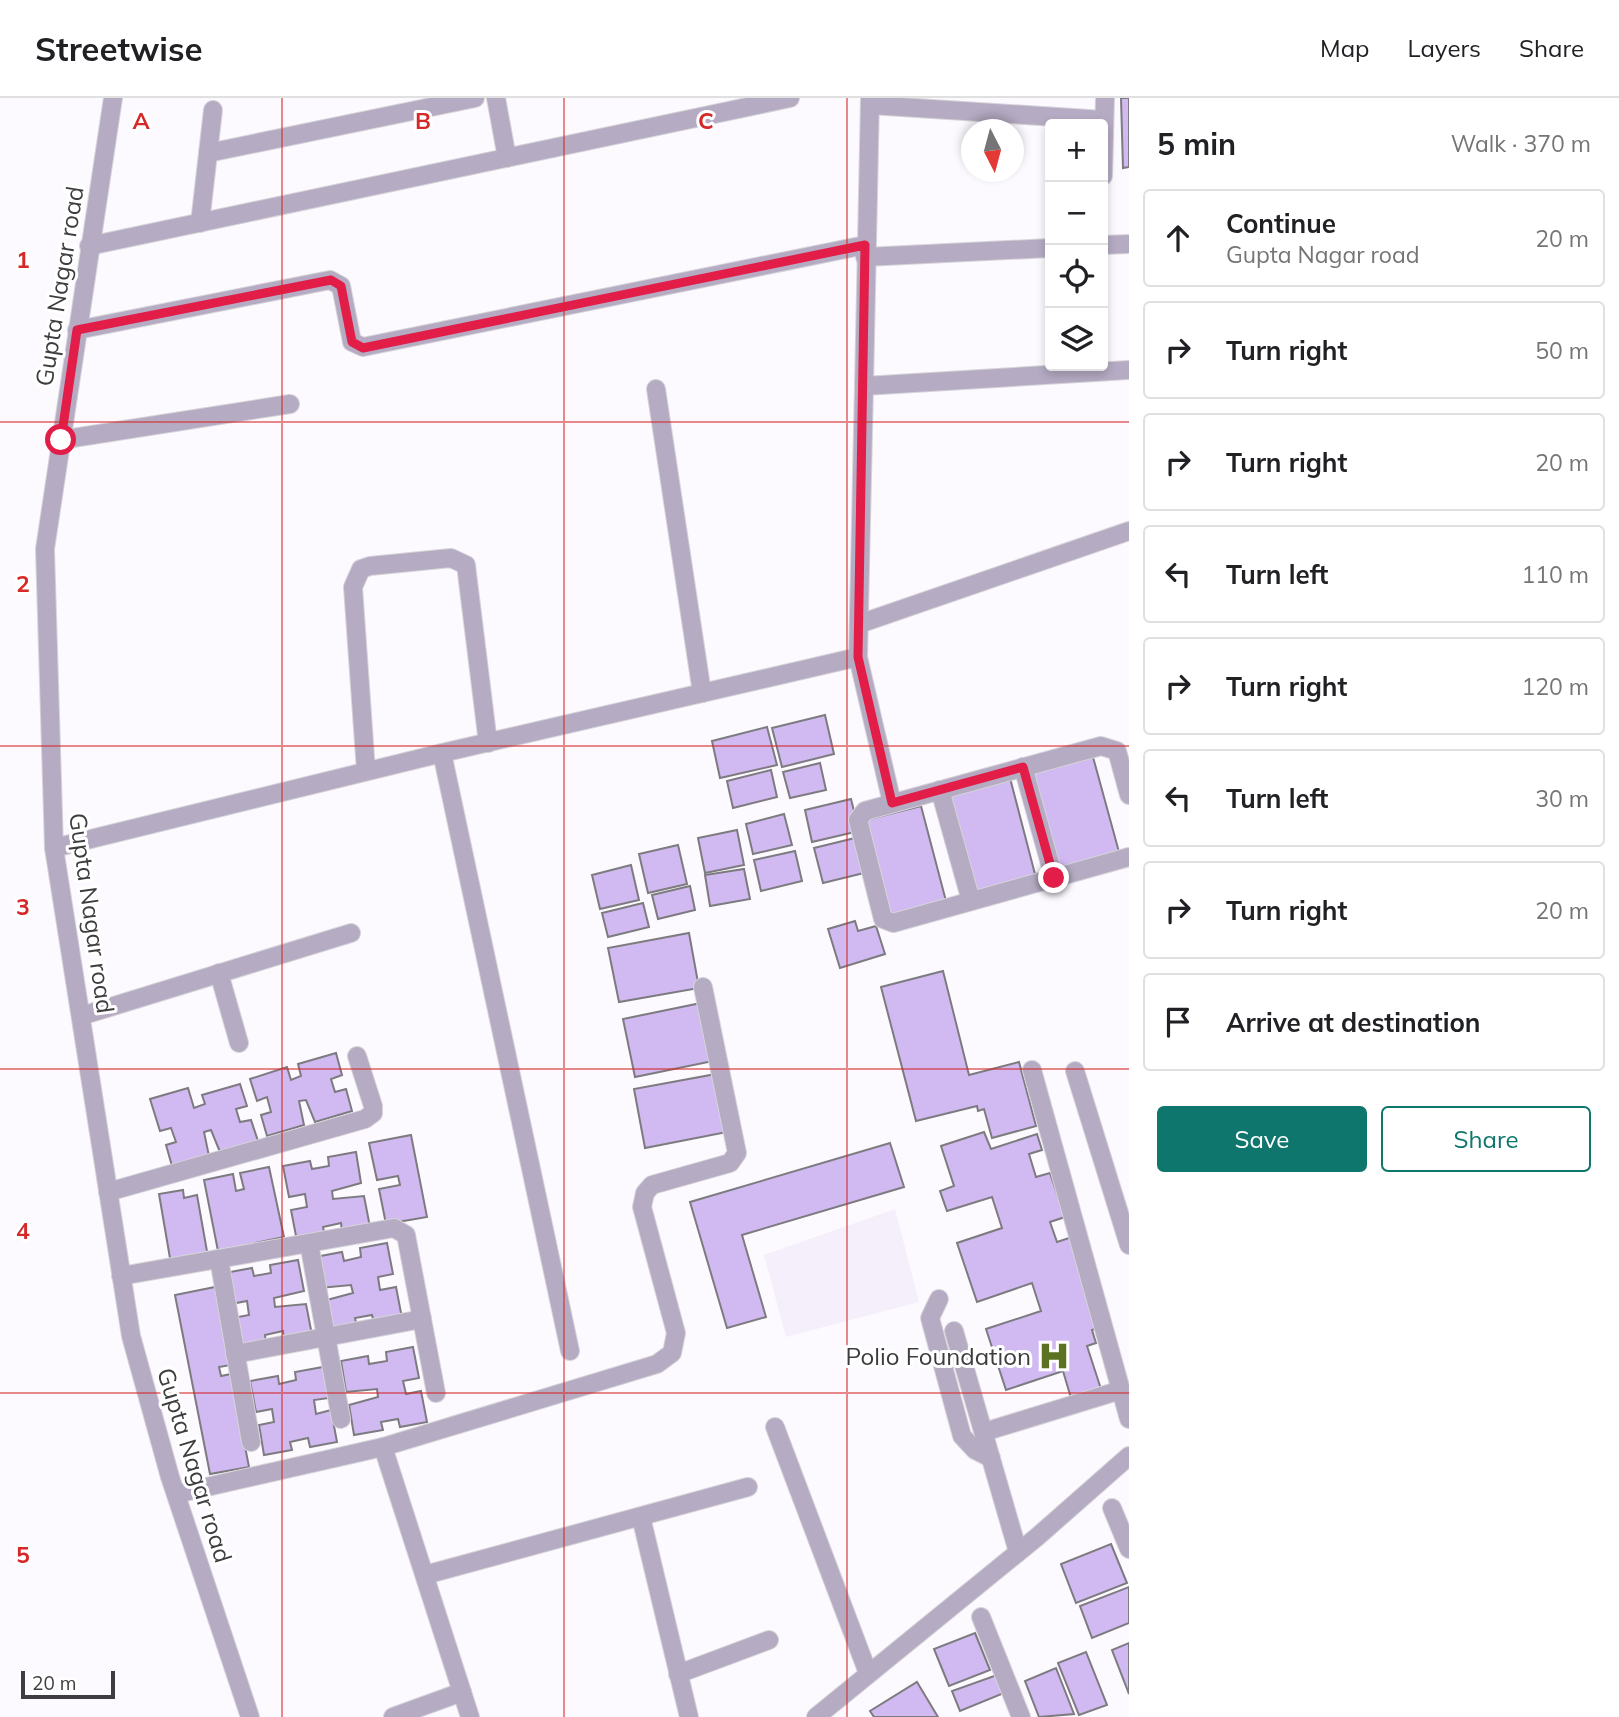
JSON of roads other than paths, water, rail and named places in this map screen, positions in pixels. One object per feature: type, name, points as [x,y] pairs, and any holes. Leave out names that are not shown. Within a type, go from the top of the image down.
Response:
[{"type":"street","name":"Gupta Nagar road","points":[[113,98],[45,549],[54,848],[131,1336],[176,1494],[250,1717]]},
{"type":"street","points":[[208,153],[475,98]]},
{"type":"street","points":[[496,98],[507,158]]},
{"type":"street","points":[[89,246],[790,98]]},
{"type":"street","points":[[1104,119],[1105,98]]},
{"type":"street","points":[[892,803],[858,657],[870,102],[1091,119]]},
{"type":"street","points":[[200,223],[213,110]]},
{"type":"street","points":[[1108,245],[1129,244]]},
{"type":"street","points":[[77,330],[331,280],[341,286],[352,342],[363,348],[865,251],[1045,248]]},
{"type":"street","points":[[864,386],[1129,370]]},
{"type":"street","points":[[656,389],[702,693]]},
{"type":"street","points":[[61,440],[290,404]]},
{"type":"street","points":[[859,624],[1129,531]]},
{"type":"street","points":[[366,771],[354,587],[361,569],[370,566],[452,558],[466,565],[488,743]]},
{"type":"street","points":[[54,848],[366,771],[858,657]]},
{"type":"street","points":[[1129,795],[1117,751],[1107,746],[865,811],[858,820],[883,919],[893,922],[1129,857]]},
{"type":"street","points":[[442,753],[570,1351]]},
{"type":"street","points":[[1023,767],[1054,878]]},
{"type":"street","points":[[940,790],[971,901]]},
{"type":"street","points":[[80,1016],[351,933]]},
{"type":"street","points":[[219,973],[239,1043]]},
{"type":"street","points":[[176,1494],[383,1447],[657,1364],[671,1353],[676,1333],[642,1207],[645,1192],[652,1185],[730,1163],[737,1153],[703,987]]},
{"type":"street","points":[[108,1192],[365,1119],[373,1113],[373,1106],[357,1056]]},
{"type":"street","points":[[1031,1070],[1129,1419]]},
{"type":"street","points":[[1074,1071],[1129,1245]]},
{"type":"street","points":[[121,1276],[401,1230],[406,1235],[436,1393]]},
{"type":"street","points":[[309,1243],[341,1419]]},
{"type":"street","points":[[219,1259],[251,1442]]},
{"type":"street","points":[[939,1299],[930,1318],[962,1436],[975,1450],[991,1458]]},
{"type":"street","points":[[236,1354],[422,1319]]},
{"type":"street","points":[[954,1331],[1018,1552]]},
{"type":"street","points":[[984,1432],[1121,1390]]},
{"type":"street","points":[[775,1427],[868,1673]]},
{"type":"street","points":[[383,1447],[470,1717]]},
{"type":"street","points":[[816,1717],[1018,1552],[1129,1456]]},
{"type":"street","points":[[425,1575],[748,1487]]},
{"type":"street","points":[[1112,1508],[1129,1549]]},
{"type":"street","points":[[641,1517],[689,1717]]},
{"type":"street","points":[[981,1617],[1021,1717]]},
{"type":"street","points":[[678,1674],[769,1640]]},
{"type":"street","points":[[393,1717],[462,1692]]},
{"type":"place","name":"Polio Foundation","points":[[1054,1356]]}]
